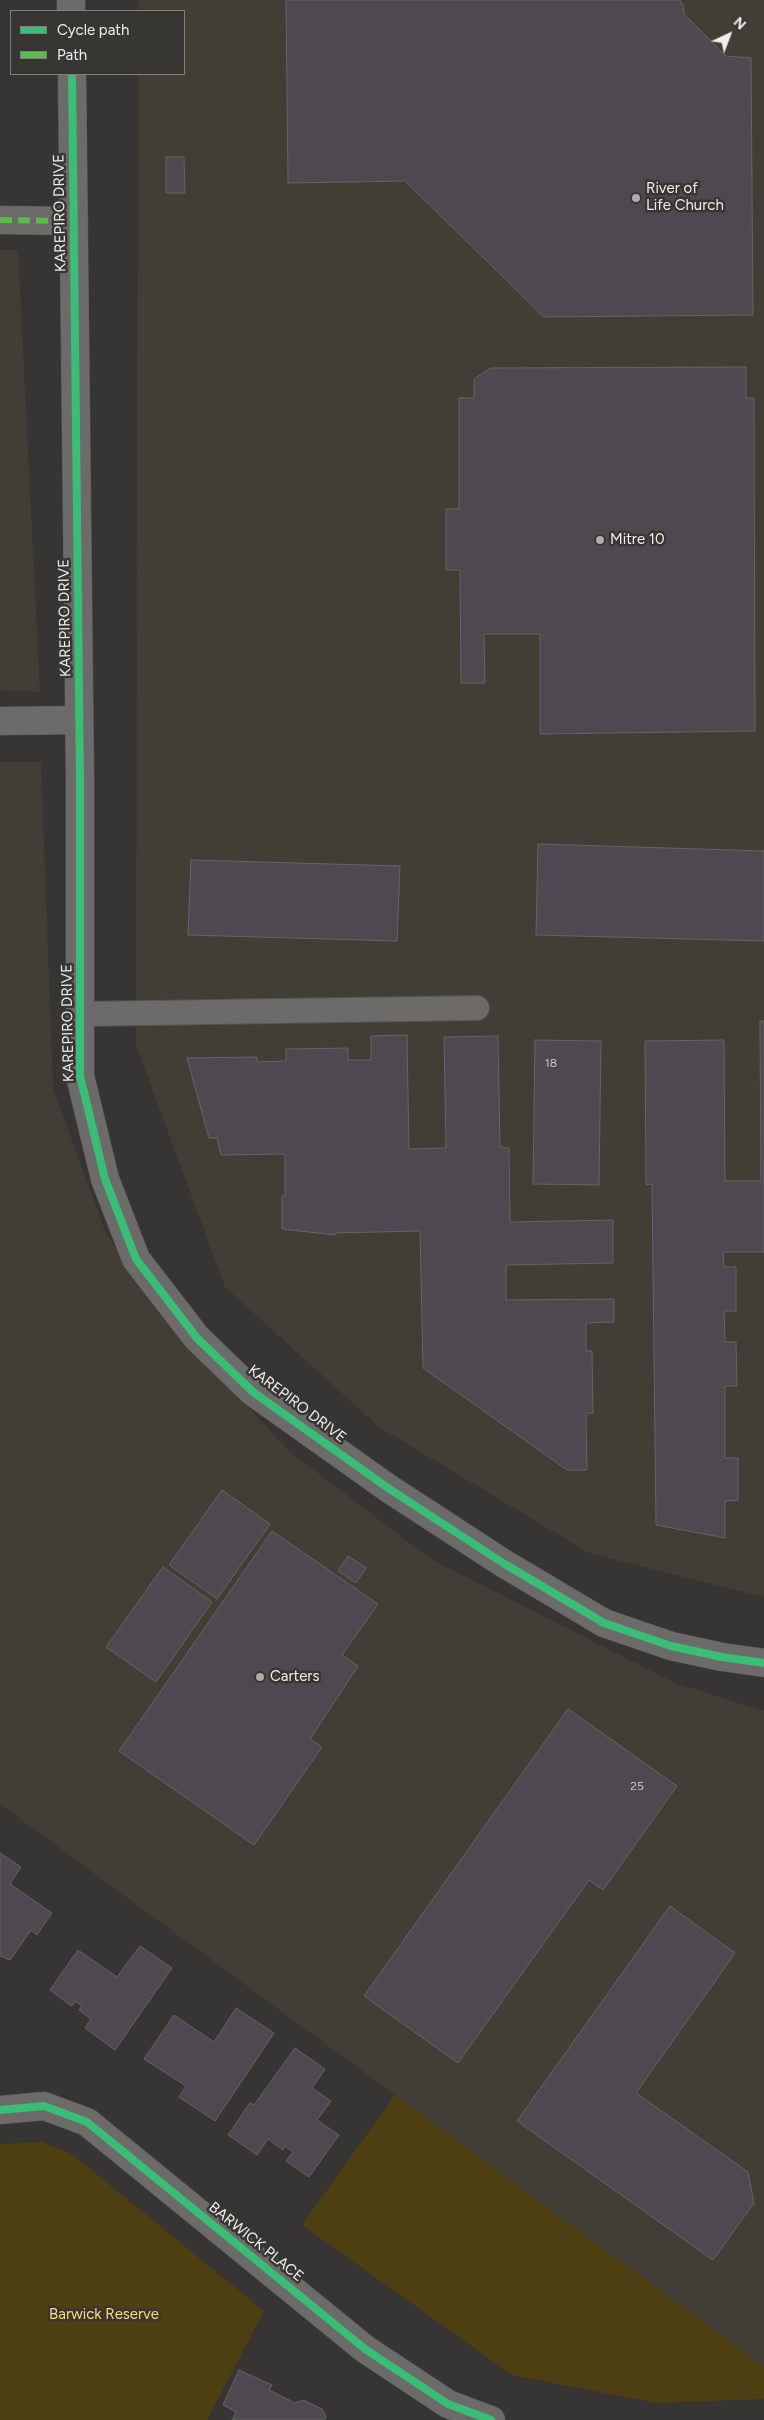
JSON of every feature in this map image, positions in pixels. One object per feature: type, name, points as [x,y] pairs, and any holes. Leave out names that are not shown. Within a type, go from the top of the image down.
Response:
[{"type":"street","name":"KAREPIRO DRIVE","points":[[72,75],[80,720],[80,1076],[105,1179],[136,1259],[197,1338],[253,1392],[388,1488],[503,1563],[604,1623],[671,1646],[722,1657],[764,1663]]},
{"type":"street","points":[[0,220],[74,221]]},
{"type":"street","points":[[0,721],[80,720]]},
{"type":"street","name":"BARWICK PLACE","points":[[0,2110],[44,2106],[87,2122],[444,2412],[490,2420]]},
{"type":"lane","points":[[80,1014],[477,1008]]},
{"type":"shaded area","points":[[138,0],[764,0],[764,1597],[589,1553],[379,1427],[225,1287],[136,1045],[138,75],[185,75],[185,10],[138,10]]},
{"type":"shaded area","points":[[0,250],[18,250],[40,692],[0,690]]},
{"type":"shaded area","points":[[0,762],[41,762],[53,1088],[106,1234],[183,1337],[288,1450],[429,1558],[675,1683],[764,1711],[764,2367],[0,1804]]},
{"type":"green space","points":[[395,2095],[764,2367],[764,2399],[656,2403],[512,2375],[302,2225]]},
{"type":"green space","name":"Barwick Reserve","points":[[42,2142],[72,2154],[264,2311],[207,2420],[0,2420],[0,2144]]},
{"type":"building","points":[[286,0],[680,0],[681,4],[683,4],[684,14],[726,56],[751,58],[753,315],[544,317],[405,181],[288,183]]},
{"type":"building","points":[[166,157],[184,157],[185,193],[166,193]]},
{"type":"building","name":"Mitre 10","points":[[746,367],[746,398],[754,398],[755,731],[540,734],[540,634],[484,634],[485,683],[461,683],[460,570],[446,570],[446,509],[459,509],[459,398],[474,398],[474,379],[491,368]]},
{"type":"building","points":[[538,844],[764,851],[764,941],[536,935]]},
{"type":"building","points":[[191,860],[400,866],[397,941],[188,935]]},
{"type":"building","points":[[760,1021],[764,1021],[764,1252],[723,1252],[724,1267],[736,1267],[736,1311],[724,1311],[725,1342],[736,1342],[737,1386],[725,1386],[725,1458],[738,1458],[738,1500],[725,1501],[725,1538],[656,1525],[652,1184],[646,1185],[645,1041],[724,1040],[725,1181],[761,1181]]},
{"type":"building","points":[[407,1035],[409,1149],[446,1148],[444,1037],[498,1036],[500,1147],[509,1148],[510,1222],[613,1220],[613,1263],[506,1265],[506,1300],[614,1299],[614,1322],[586,1323],[586,1351],[592,1351],[593,1413],[586,1413],[587,1470],[567,1470],[423,1368],[420,1231],[335,1233],[335,1235],[282,1229],[282,1196],[285,1196],[285,1154],[221,1155],[217,1138],[209,1138],[187,1058],[257,1057],[257,1062],[286,1061],[286,1049],[348,1048],[348,1060],[371,1060],[371,1036]]},
{"type":"building","points":[[535,1040],[601,1041],[599,1185],[533,1184]]},
{"type":"building","points":[[222,1490],[270,1524],[217,1599],[169,1565]]},
{"type":"building","name":"Carters","points":[[272,1531],[378,1604],[342,1655],[358,1666],[310,1739],[322,1747],[254,1845],[119,1751]]},
{"type":"building","points":[[348,1556],[366,1568],[356,1583],[338,1571]]},
{"type":"building","points":[[163,1567],[212,1602],[156,1682],[106,1647]]},
{"type":"building","points":[[568,1709],[677,1786],[603,1890],[589,1880],[458,2063],[364,1996]]},
{"type":"building","points":[[0,1853],[21,1867],[10,1884],[52,1913],[37,1935],[31,1930],[10,1960],[0,1956]]},
{"type":"building","points":[[670,1906],[735,1953],[636,2093],[748,2172],[754,2203],[713,2260],[517,2121]]},
{"type":"building","points":[[140,1946],[172,1968],[115,2050],[85,2028],[91,2019],[79,2010],[82,2006],[75,2001],[72,2006],[70,2005],[50,1990],[78,1950],[117,1977]]},
{"type":"building","points":[[236,2008],[274,2033],[215,2121],[179,2097],[186,2086],[144,2059],[174,2015],[214,2042]]},
{"type":"building","points":[[295,2048],[325,2069],[312,2088],[331,2101],[317,2120],[339,2135],[309,2177],[286,2161],[293,2152],[285,2146],[283,2150],[268,2139],[257,2155],[228,2135],[250,2103],[254,2105]]},
{"type":"building","points":[[239,2370],[272,2385],[269,2390],[295,2403],[303,2400],[322,2409],[326,2417],[324,2420],[232,2420],[236,2412],[223,2405]]},
{"type":"marked path","points":[[0,220],[74,221]]},
{"type":"cycle path","points":[[72,75],[80,780],[80,1076],[105,1179],[136,1259],[197,1338],[253,1392],[388,1488],[503,1563],[604,1623],[671,1646],[722,1657],[764,1663]]},
{"type":"cycle path","points":[[0,2110],[44,2106],[87,2122],[365,2349],[448,2404],[491,2420]]},
{"type":"place","name":"River of Life Church","points":[[636,198]]},
{"type":"place","name":"Mitre 10","points":[[600,540]]},
{"type":"place","name":"Carters","points":[[260,1677]]}]
